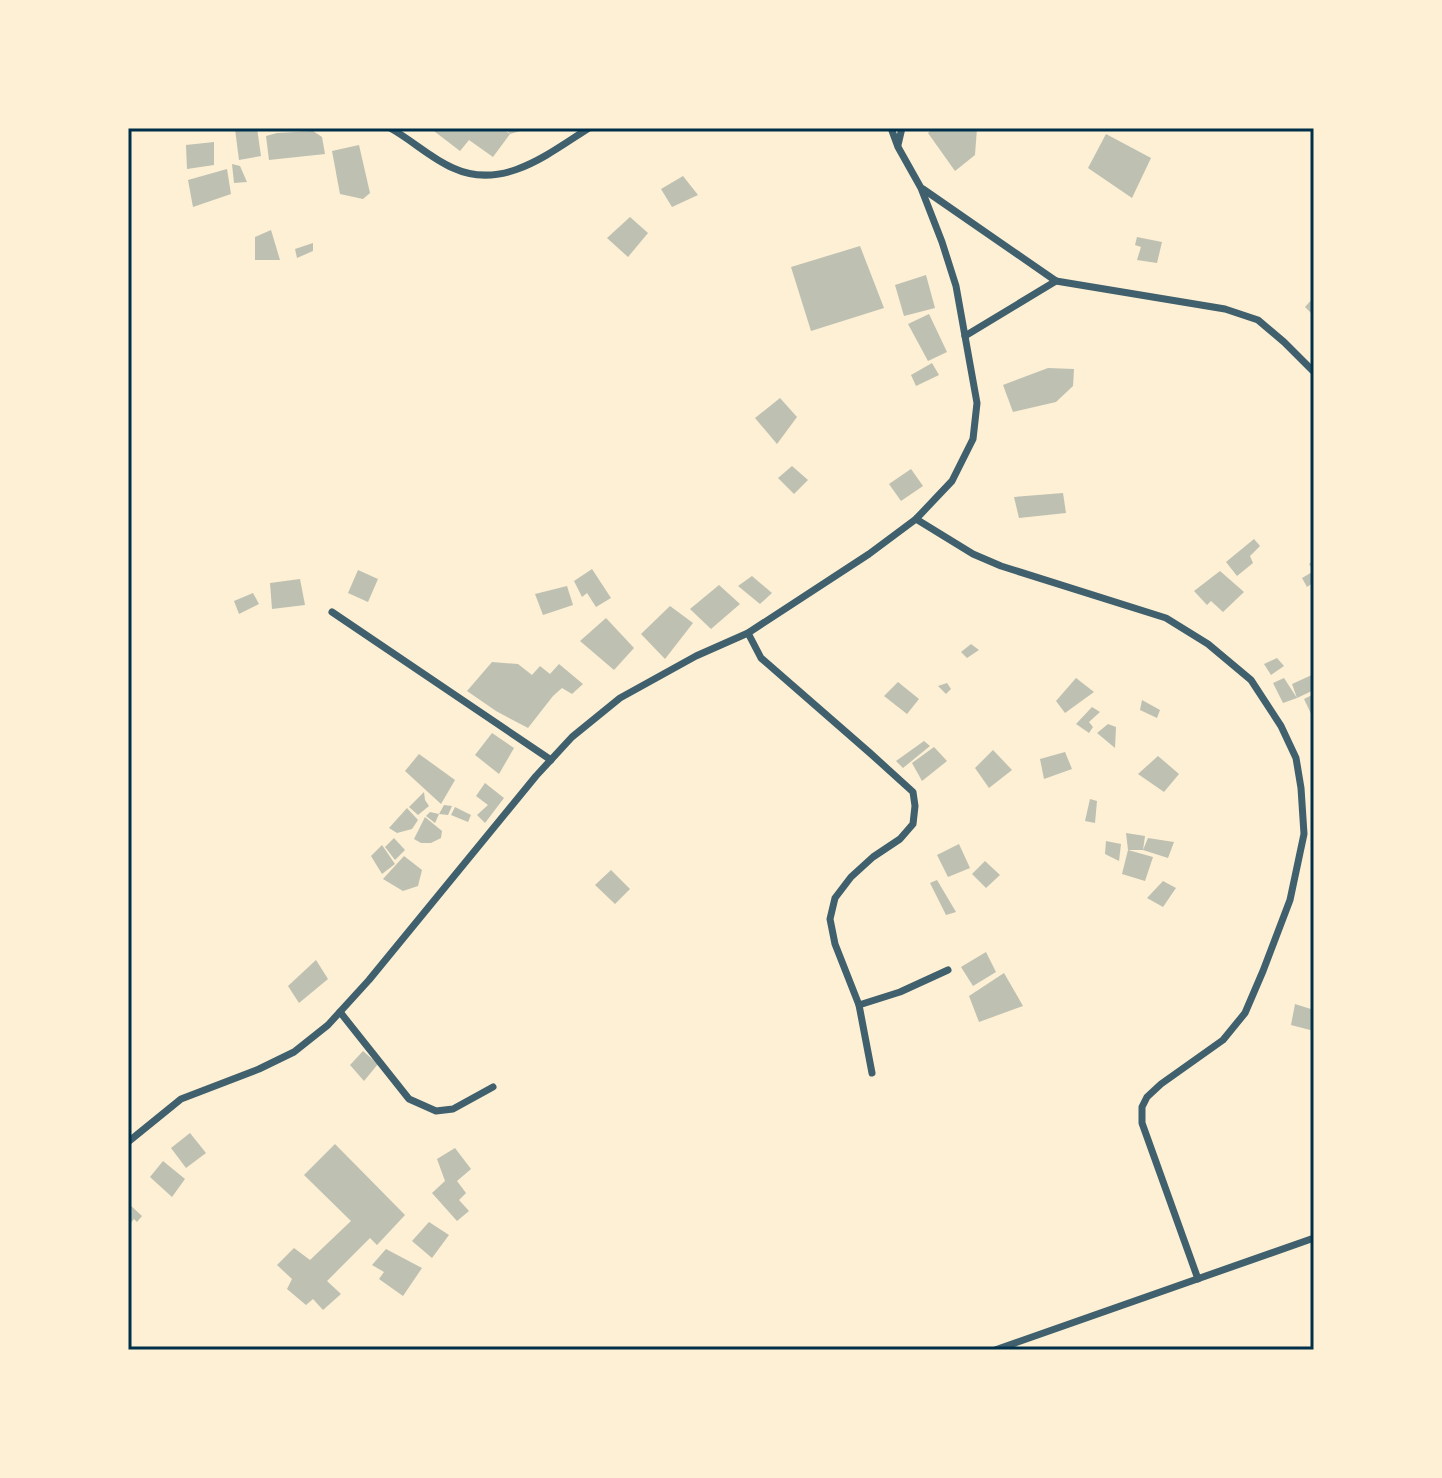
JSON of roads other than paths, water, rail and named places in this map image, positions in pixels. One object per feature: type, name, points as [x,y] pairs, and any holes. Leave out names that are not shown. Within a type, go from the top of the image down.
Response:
[{"type":"street","points":[[390,128],[455,170],[490,176],[525,168],[589,128]]},
{"type":"street","points":[[128,1142],[181,1099],[294,1052],[328,1025],[551,760],[572,737],[620,698],[696,656],[748,633],[869,554],[916,519],[952,481],[973,439],[977,403],[956,286],[921,188],[891,128]]},
{"type":"street","points":[[898,147],[902,128]]},
{"type":"street","points":[[921,188],[1056,281],[1225,309],[1258,320],[1314,372]]},
{"type":"street","points":[[965,336],[1056,281]]},
{"type":"street","points":[[916,519],[973,554],[1001,566],[1166,618],[1208,644],[1251,680],[1281,726],[1296,758],[1304,834],[1290,900],[1245,1013],[1223,1040],[1161,1084],[1147,1097],[1142,1107],[1142,1123],[1198,1279]]},
{"type":"street","points":[[332,612],[551,760]]},
{"type":"street","points":[[748,633],[761,658],[913,792],[913,824],[900,839],[851,877],[835,898],[830,919],[835,944],[859,1005],[872,1073]]},
{"type":"street","points":[[859,1005],[900,992],[948,970]]},
{"type":"street","points":[[340,1012],[409,1099],[436,1111],[453,1109],[493,1087]]},
{"type":"street","points":[[995,1350],[1314,1238]]}]
